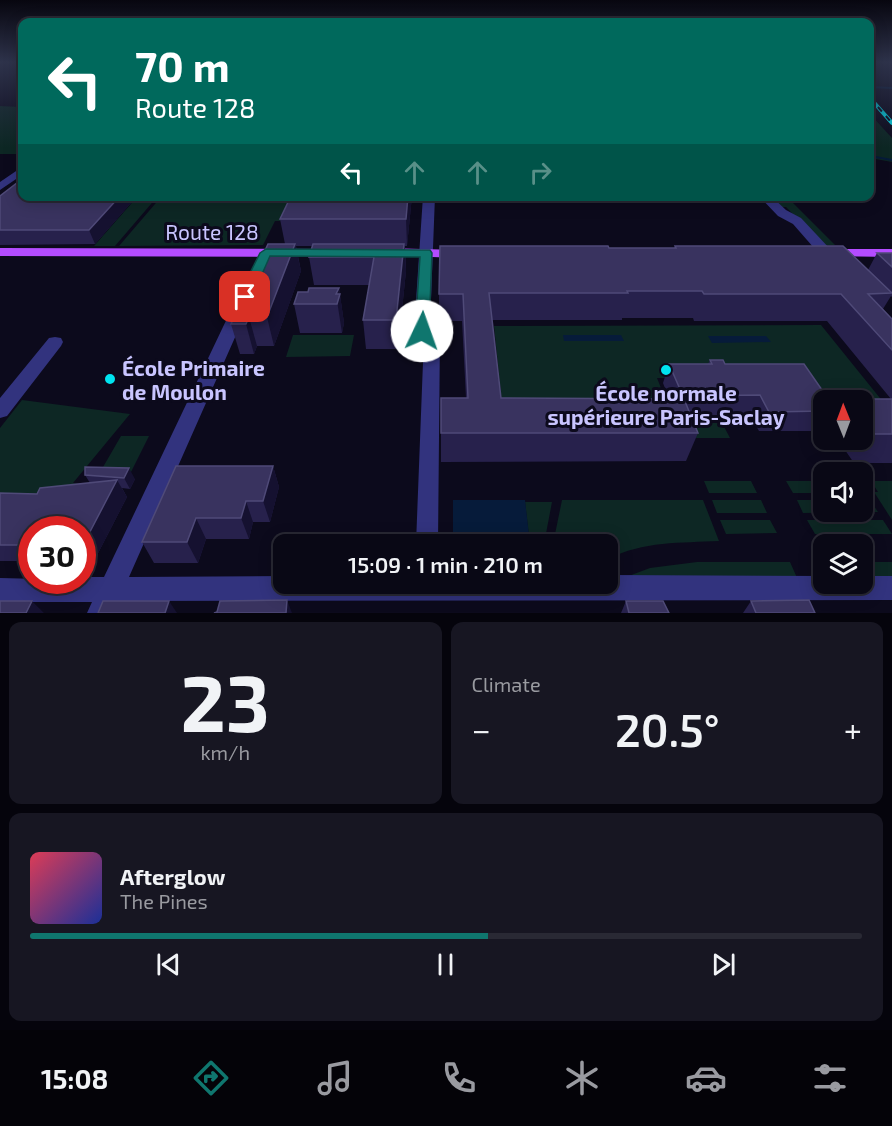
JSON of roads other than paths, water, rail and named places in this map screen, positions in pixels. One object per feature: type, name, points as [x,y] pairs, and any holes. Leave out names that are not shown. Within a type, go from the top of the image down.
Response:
[{"type":"main road","name":"Route 128","points":[[0,252],[262,260]]},
{"type":"main road","points":[[818,255],[892,253]]},
{"type":"main road","points":[[818,255],[892,261]]},
{"type":"main road","points":[[372,256],[469,257]]},
{"type":"main road","name":"Route 128","points":[[0,261],[262,260],[346,257]]},
{"type":"street","points":[[3,185],[18,173]]},
{"type":"street","points":[[3,185],[18,183]]},
{"type":"street","points":[[428,534],[432,331],[422,331],[429,201]]},
{"type":"street","points":[[769,201],[782,213],[796,221],[818,255]]},
{"type":"street","points":[[100,613],[250,286]]},
{"type":"street","points":[[0,411],[55,342]]},
{"type":"street","points":[[0,590],[273,587]]},
{"type":"street","points":[[618,587],[892,588]]},
{"type":"street","points":[[796,588],[808,613]]},
{"type":"water","points":[[563,335],[621,335],[624,341],[564,341]]},
{"type":"water","points":[[708,336],[766,336],[771,342],[712,343]]},
{"type":"water","points":[[453,500],[525,500],[529,534],[453,534]]},
{"type":"waterway","points":[[874,157],[892,160]]},
{"type":"railway","points":[[874,103],[892,123]]},
{"type":"place","name":"École normale supérieure Paris-Saclay","points":[[666,370]]},
{"type":"place","name":"École Primaire de Moulon","points":[[110,379]]}]
